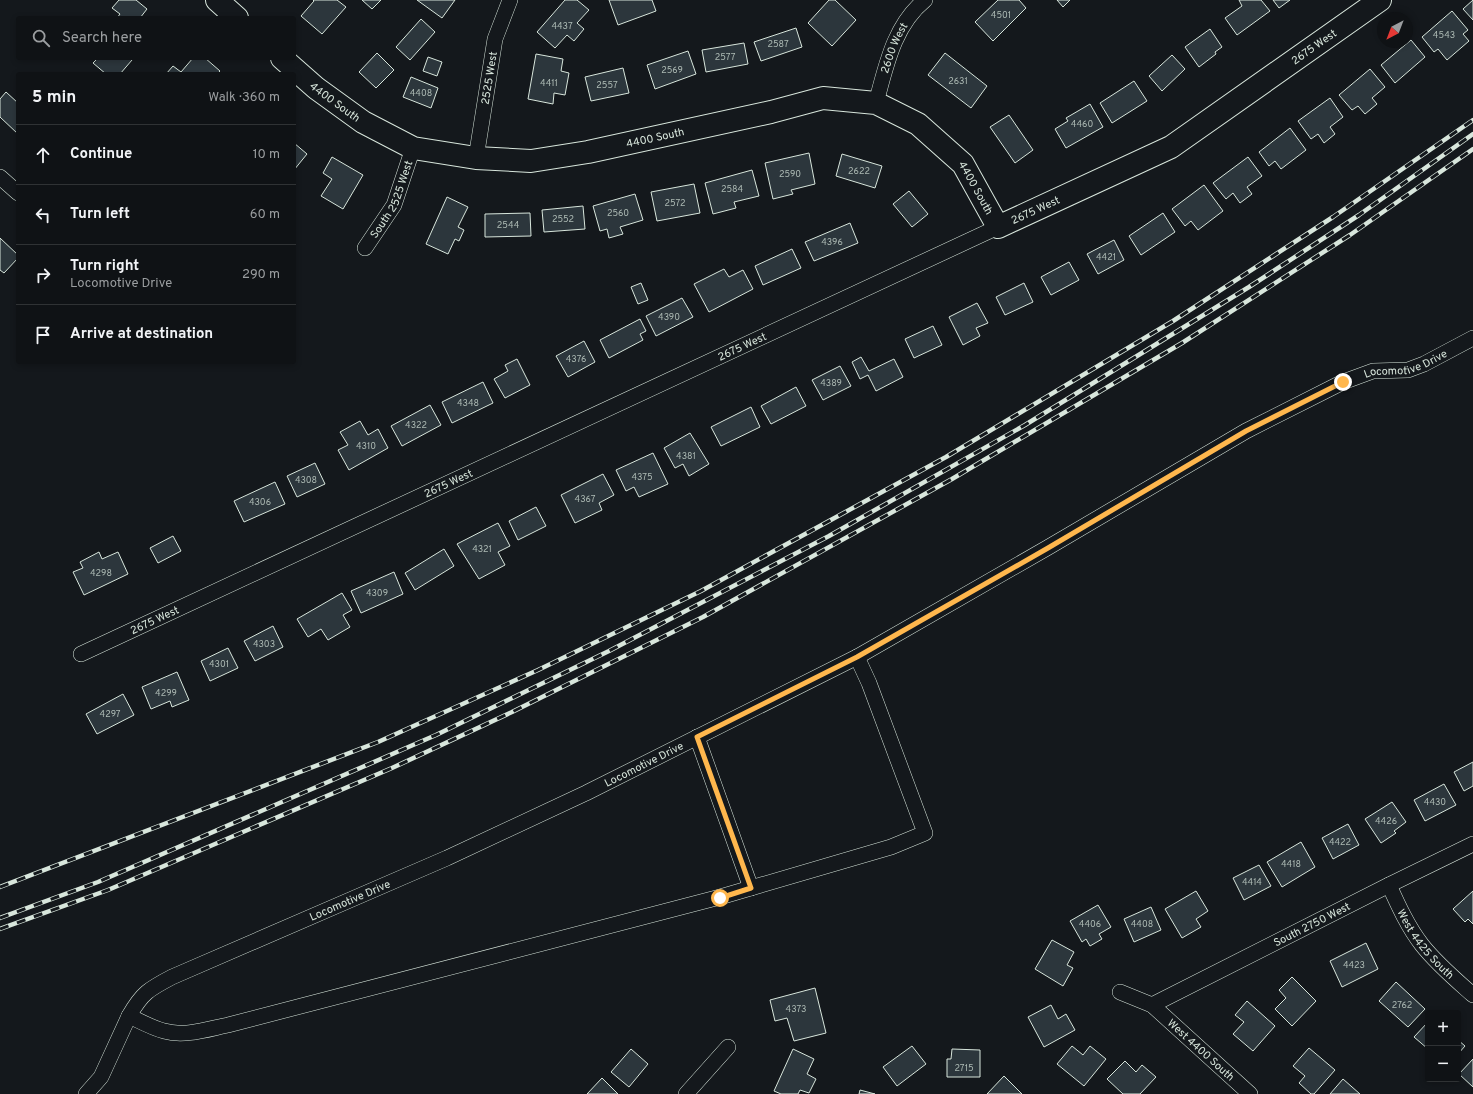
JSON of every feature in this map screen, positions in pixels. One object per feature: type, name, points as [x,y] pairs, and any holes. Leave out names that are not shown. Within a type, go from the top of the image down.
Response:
[{"type":"street","points":[[218,0],[235,16]]},
{"type":"street","name":"2525 West","points":[[476,158],[495,39],[510,0]]},
{"type":"street","name":"2600 West","points":[[876,103],[894,40],[918,5],[925,0]]},
{"type":"street","name":"2675 West","points":[[81,654],[1171,147],[1380,0]]},
{"type":"street","name":"4400 South","points":[[284,60],[316,88],[363,122],[413,148],[476,158],[531,161],[588,152],[771,112],[823,98],[876,103],[918,124],[963,164],[998,227]]},
{"type":"street","name":"South 2525 West","points":[[365,248],[394,205],[413,148]]},
{"type":"street","points":[[0,177],[16,191]]},
{"type":"street","name":"Locomotive Drive","points":[[86,1094],[101,1077],[129,1016],[137,1002],[148,990],[172,978],[446,858],[586,794],[857,657],[1048,548],[1246,431],[1357,376],[1373,371],[1408,370],[1424,364],[1473,338]]},
{"type":"street","points":[[129,1016],[163,1031],[175,1033],[199,1031],[527,948],[751,888],[891,847],[925,833],[870,683],[857,657]]},
{"type":"street","points":[[697,737],[751,888]]},
{"type":"street","name":"South 2750 West","points":[[1152,1005],[1473,844]]},
{"type":"street","name":"West 4425 South","points":[[1389,885],[1399,907],[1421,944],[1442,968],[1473,996]]},
{"type":"street","points":[[1120,992],[1152,1005]]},
{"type":"street","name":"West 4400 South","points":[[1152,1005],[1250,1094]]},
{"type":"street","points":[[686,1094],[728,1047]]},
{"type":"building","points":[[119,0],[136,0],[147,9],[142,16],[118,16],[120,14],[112,8]]},
{"type":"building","points":[[313,0],[337,0],[346,7],[322,34],[301,16],[314,1]]},
{"type":"building","points":[[362,0],[381,0],[372,9]]},
{"type":"building","points":[[417,0],[455,0],[442,18]]},
{"type":"building","points":[[565,0],[577,0],[589,10],[577,23],[584,29],[574,41],[567,35],[555,48],[537,32]]},
{"type":"building","points":[[609,0],[652,0],[656,11],[618,25]]},
{"type":"building","points":[[829,0],[835,0],[856,20],[832,46],[808,23]]},
{"type":"building","points":[[998,0],[1019,0],[1026,8],[993,41],[975,22]]},
{"type":"building","points":[[1057,0],[1070,0],[1063,7]]},
{"type":"building","points":[[1239,0],[1261,0],[1270,11],[1237,35],[1225,18],[1242,6]]},
{"type":"building","points":[[1273,0],[1290,0],[1279,8]]},
{"type":"building","points":[[1473,0],[1473,20],[1463,9]]},
{"type":"building","points":[[1452,11],[1468,30],[1463,34],[1469,41],[1447,60],[1438,49],[1434,52],[1422,37]]},
{"type":"building","points":[[421,19],[435,32],[410,60],[396,47]]},
{"type":"building","points":[[796,28],[802,47],[761,61],[754,42]]},
{"type":"building","points":[[1210,29],[1222,47],[1215,52],[1216,54],[1199,67],[1185,47]]},
{"type":"building","points":[[1413,42],[1425,57],[1395,83],[1381,65],[1401,48],[1413,48]]},
{"type":"building","points":[[744,43],[748,64],[706,72],[702,50]]},
{"type":"building","points":[[688,51],[696,74],[655,89],[647,65]]},
{"type":"building","points":[[377,53],[394,70],[376,88],[359,72]]},
{"type":"building","points":[[945,53],[987,86],[971,108],[928,75]]},
{"type":"building","points":[[536,54],[563,59],[561,71],[569,73],[565,95],[554,93],[553,104],[528,99]]},
{"type":"building","points":[[1172,55],[1185,69],[1162,91],[1149,76]]},
{"type":"building","points":[[428,57],[442,62],[437,76],[423,71]]},
{"type":"building","points":[[96,60],[132,60],[122,72],[104,72],[93,63]]},
{"type":"building","points":[[191,60],[207,60],[220,71],[219,72],[181,72]]},
{"type":"building","points":[[173,66],[181,72],[168,72]]},
{"type":"building","points":[[623,68],[629,93],[591,101],[585,77]]},
{"type":"building","points":[[1370,69],[1385,87],[1372,98],[1377,104],[1365,114],[1358,106],[1352,110],[1339,95]]},
{"type":"building","points":[[411,77],[438,88],[431,108],[403,97]]},
{"type":"building","points":[[1134,81],[1147,101],[1112,123],[1100,103]]},
{"type":"building","points":[[6,92],[16,101],[16,132],[0,117],[0,99]]},
{"type":"building","points":[[1330,98],[1343,117],[1330,127],[1335,134],[1324,143],[1318,134],[1311,139],[1298,121]]},
{"type":"building","points":[[1090,104],[1103,127],[1066,148],[1055,129],[1068,121],[1066,118]]},
{"type":"building","points":[[1009,115],[1033,150],[1015,163],[990,127]]},
{"type":"building","points":[[1290,128],[1306,150],[1281,169],[1275,161],[1269,166],[1259,152]]},
{"type":"building","points":[[296,145],[307,154],[296,168]]},
{"type":"building","points":[[809,153],[815,184],[791,190],[793,194],[773,199],[765,163]]},
{"type":"building","points":[[842,154],[882,166],[875,188],[836,176]]},
{"type":"building","points":[[332,157],[363,175],[343,209],[321,196],[332,179],[323,173]]},
{"type":"building","points":[[1248,157],[1262,176],[1247,187],[1252,194],[1240,203],[1233,193],[1226,199],[1213,183]]},
{"type":"building","points":[[752,170],[759,196],[734,202],[736,208],[713,214],[705,183]]},
{"type":"building","points":[[694,184],[700,213],[657,221],[651,192]]},
{"type":"building","points":[[1204,185],[1223,211],[1198,230],[1191,221],[1185,226],[1172,209]]},
{"type":"building","points":[[909,191],[928,214],[912,227],[893,204]]},
{"type":"building","points":[[635,194],[643,220],[620,227],[623,234],[609,238],[607,229],[600,231],[593,206]]},
{"type":"building","points":[[447,197],[468,207],[458,227],[464,230],[459,241],[455,239],[448,254],[426,244]]},
{"type":"building","points":[[583,206],[585,229],[544,232],[542,210]]},
{"type":"building","points":[[530,213],[531,236],[485,237],[485,214]]},
{"type":"building","points":[[1163,213],[1175,232],[1141,255],[1129,236]]},
{"type":"building","points":[[850,223],[858,243],[814,261],[805,242]]},
{"type":"building","points":[[0,238],[16,253],[16,260],[4,273],[0,270]]},
{"type":"building","points":[[1114,240],[1124,260],[1098,274],[1087,254]]},
{"type":"building","points":[[792,249],[801,268],[763,285],[755,266]]},
{"type":"building","points":[[1069,262],[1079,280],[1051,295],[1041,277]]},
{"type":"building","points":[[724,269],[729,277],[743,270],[753,289],[709,312],[694,284]]},
{"type":"building","points":[[641,283],[648,300],[638,304],[631,287]]},
{"type":"building","points":[[1024,283],[1033,302],[1005,315],[996,297]]},
{"type":"building","points":[[682,298],[693,317],[656,336],[646,316]]},
{"type":"building","points":[[977,303],[988,323],[976,328],[980,336],[963,345],[949,317]]},
{"type":"building","points":[[640,319],[646,331],[640,334],[643,340],[609,358],[600,340]]},
{"type":"building","points":[[933,326],[942,345],[914,358],[905,339]]},
{"type":"building","points":[[584,341],[595,362],[568,377],[556,356]]},
{"type":"building","points":[[861,357],[869,371],[894,359],[903,377],[876,391],[868,375],[860,379],[852,362]]},
{"type":"building","points":[[517,359],[530,385],[505,398],[494,379],[508,371],[505,365]]},
{"type":"building","points":[[840,366],[851,386],[823,400],[812,380]]},
{"type":"building","points":[[483,382],[493,403],[452,423],[442,402]]},
{"type":"building","points":[[796,387],[806,406],[771,424],[761,406]]},
{"type":"building","points":[[430,405],[441,425],[402,446],[391,426]]},
{"type":"building","points":[[751,407],[760,427],[721,446],[711,427]]},
{"type":"building","points":[[360,421],[368,435],[378,429],[388,448],[349,470],[338,450],[348,445],[340,432]]},
{"type":"building","points":[[690,433],[709,464],[689,476],[683,464],[675,468],[664,448]]},
{"type":"building","points":[[653,453],[668,484],[639,497],[634,487],[626,491],[616,470]]},
{"type":"building","points":[[315,463],[325,484],[297,497],[287,476]]},
{"type":"building","points":[[603,474],[614,495],[599,503],[602,510],[575,523],[561,495]]},
{"type":"building","points":[[275,482],[285,504],[244,522],[234,501]]},
{"type":"building","points":[[536,507],[546,526],[518,540],[509,521]]},
{"type":"building","points":[[498,523],[510,546],[498,552],[505,565],[479,579],[457,544]]},
{"type":"building","points":[[173,536],[181,551],[158,563],[150,548]]},
{"type":"building","points":[[444,549],[454,566],[415,590],[405,573]]},
{"type":"building","points":[[99,552],[102,559],[118,552],[128,574],[84,595],[73,572],[83,568],[80,562]]},
{"type":"building","points":[[394,572],[403,594],[361,613],[351,591]]},
{"type":"building","points":[[342,593],[352,610],[343,615],[350,627],[328,640],[321,629],[308,637],[297,619]]},
{"type":"building","points":[[273,626],[283,647],[255,661],[244,641]]},
{"type":"building","points":[[228,648],[238,668],[210,681],[201,661]]},
{"type":"building","points":[[177,672],[189,700],[172,707],[170,701],[151,709],[142,687]]},
{"type":"building","points":[[123,694],[134,715],[97,734],[86,714]]},
{"type":"building","points":[[1473,762],[1473,786],[1464,791],[1454,772]]},
{"type":"building","points":[[1444,784],[1456,805],[1425,821],[1414,800]]},
{"type":"building","points":[[1392,802],[1406,822],[1394,831],[1396,833],[1381,843],[1365,819]]},
{"type":"building","points":[[1348,824],[1359,845],[1333,859],[1322,838]]},
{"type":"building","points":[[1301,842],[1315,867],[1282,887],[1267,862]]},
{"type":"building","points":[[1259,865],[1271,886],[1244,900],[1233,878]]},
{"type":"building","points":[[1196,891],[1208,911],[1196,919],[1201,927],[1182,938],[1165,909]]},
{"type":"building","points":[[1473,891],[1473,924],[1468,919],[1465,922],[1453,909]]},
{"type":"building","points":[[1098,905],[1111,927],[1099,934],[1102,939],[1090,946],[1086,939],[1082,942],[1070,921]]},
{"type":"building","points":[[1151,907],[1161,930],[1134,942],[1124,919]]},
{"type":"building","points":[[1052,940],[1074,952],[1067,965],[1073,968],[1063,986],[1035,969]]},
{"type":"building","points":[[1366,943],[1378,969],[1342,987],[1330,961]]},
{"type":"building","points":[[1292,977],[1316,1001],[1292,1026],[1275,1009],[1286,998],[1279,990]]},
{"type":"building","points":[[1396,982],[1425,1009],[1408,1027],[1379,1001]]},
{"type":"building","points":[[815,988],[826,1033],[794,1041],[787,1018],[775,1021],[770,1000]]},
{"type":"building","points":[[1247,1001],[1275,1026],[1253,1051],[1233,1034],[1244,1022],[1235,1015]]},
{"type":"building","points":[[1051,1005],[1058,1019],[1066,1014],[1075,1030],[1044,1047],[1028,1017]]},
{"type":"building","points":[[1425,1025],[1425,1046],[1414,1037]]},
{"type":"building","points":[[1461,1043],[1465,1046],[1461,1051]]},
{"type":"building","points":[[912,1046],[926,1064],[897,1086],[883,1067]]},
{"type":"building","points":[[1072,1046],[1083,1055],[1090,1046],[1106,1059],[1084,1086],[1057,1064]]},
{"type":"building","points":[[1309,1048],[1335,1070],[1314,1094],[1311,1094],[1299,1083],[1305,1076],[1293,1066]]},
{"type":"building","points":[[631,1049],[648,1064],[629,1087],[611,1072]]},
{"type":"building","points":[[793,1049],[814,1059],[807,1074],[816,1079],[809,1093],[800,1090],[798,1094],[781,1094],[774,1091]]},
{"type":"building","points":[[952,1049],[980,1050],[980,1077],[947,1077],[947,1059],[951,1059]]},
{"type":"building","points":[[1473,1059],[1473,1087],[1461,1076],[1461,1072]]},
{"type":"building","points":[[1125,1061],[1136,1072],[1142,1065],[1156,1077],[1140,1094],[1123,1094],[1107,1079]]},
{"type":"building","points":[[1004,1076],[1022,1094],[987,1094]]},
{"type":"building","points":[[602,1078],[618,1094],[587,1094]]},
{"type":"building","points":[[1343,1079],[1360,1094],[1330,1094]]},
{"type":"building","points":[[860,1090],[875,1094],[859,1094]]},
{"type":"railway","points":[[0,887],[378,742],[538,670],[701,591],[946,457],[1173,321],[1333,217],[1473,120]]},
{"type":"railway","points":[[0,918],[98,882],[436,735],[609,651],[829,536],[1025,425],[1249,287],[1359,215],[1473,134]]},
{"type":"railway","points":[[0,929],[108,890],[392,768],[512,712],[703,617],[952,479],[1182,343],[1350,235],[1473,149]]},
{"type":"route","points":[[720,898],[751,888],[697,737],[857,657],[1048,548],[1246,431],[1343,382]]}]
